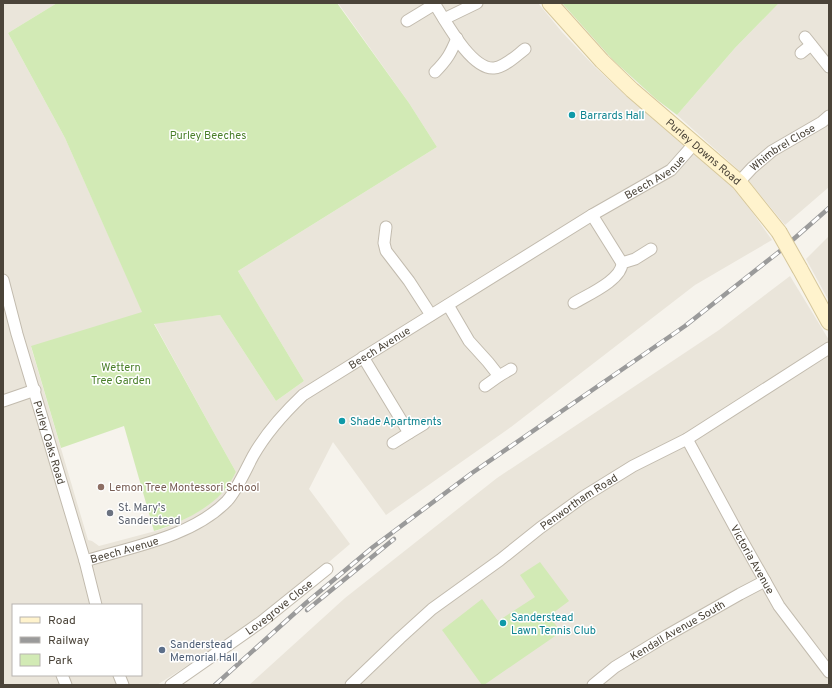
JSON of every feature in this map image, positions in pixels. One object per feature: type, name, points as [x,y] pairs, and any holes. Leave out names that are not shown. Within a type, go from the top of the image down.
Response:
[{"type":"street","points":[[444,19],[476,3]]},
{"type":"street","name":"Purley Downs Road","points":[[550,3],[602,61],[632,90],[739,182],[779,232],[828,320]]},
{"type":"street","points":[[407,21],[434,4],[467,53],[484,67],[493,68],[501,66],[525,49]]},
{"type":"street","points":[[435,72],[445,62],[457,38]]},
{"type":"street","points":[[801,53],[808,41],[829,67]]},
{"type":"street","name":"Whimbrel Close","points":[[739,182],[752,168],[772,151],[822,122],[829,116]]},
{"type":"street","name":"Beech Avenue","points":[[85,561],[163,538],[191,527],[212,514],[228,500],[243,477],[254,454],[282,415],[303,395],[592,215],[671,170],[694,144]]},
{"type":"street","points":[[574,303],[615,278],[621,269],[622,263],[592,215]]},
{"type":"street","points":[[386,228],[384,243],[386,251],[409,281],[431,315]]},
{"type":"street","points":[[622,263],[635,259],[651,249]]},
{"type":"street","name":"Purley Oaks Road","points":[[3,283],[85,561],[96,604]]},
{"type":"street","points":[[448,305],[469,341],[499,376]]},
{"type":"street","name":"Penwortham Road","points":[[351,685],[432,610],[583,497],[633,466],[687,439],[829,348]]},
{"type":"street","points":[[364,357],[409,433]]},
{"type":"street","points":[[485,386],[511,369]]},
{"type":"street","points":[[3,401],[35,390]]},
{"type":"street","points":[[393,442],[424,424]]},
{"type":"street","name":"Victoria Avenue","points":[[687,439],[765,582],[787,616],[829,672]]},
{"type":"street","name":"Lovegrove Close","points":[[171,685],[261,622],[327,569]]},
{"type":"street","name":"Kendall Avenue South","points":[[593,685],[615,667],[666,636],[740,594],[765,582]]},
{"type":"shaded area","points":[[3,3],[57,3],[8,33],[65,138],[143,313],[31,347],[88,540],[99,546],[163,529],[187,518],[207,506],[222,493],[236,472],[154,323],[220,315],[276,401],[304,381],[238,271],[437,147],[409,103],[338,3],[538,3],[562,32],[594,66],[624,94],[689,150],[733,185],[772,240],[695,285],[511,427],[386,515],[333,442],[309,489],[350,544],[308,580],[249,626],[157,685],[3,685]]},
{"type":"shaded area","points":[[779,3],[829,3],[829,187],[785,225],[744,175],[677,115],[735,48]]},
{"type":"shaded area","points":[[829,236],[829,301],[806,259]]},
{"type":"shaded area","points":[[790,276],[829,340],[829,685],[249,685],[345,598],[497,478],[719,330]]},
{"type":"green space","name":"Purley Beeches","points":[[57,3],[337,3],[409,103],[437,147],[238,271],[304,381],[276,401],[220,315],[154,324],[236,472],[224,491],[200,511],[172,525],[154,531],[124,426],[61,448],[31,346],[142,312],[65,138],[8,33]]},
{"type":"green space","points":[[562,3],[779,3],[735,48],[677,115],[656,99],[613,60]]},
{"type":"green space","name":"Sanderstead Lawn Tennis Club","points":[[540,562],[569,601],[549,616],[561,632],[482,685],[442,630],[482,599],[498,621],[535,597],[520,575]]},
{"type":"railway","points":[[215,685],[306,603],[373,547],[472,473],[685,326],[780,251],[829,208]]},
{"type":"railway","points":[[307,610],[394,539]]},
{"type":"place","name":"Barrards Hall","points":[[572,115]]},
{"type":"place","name":"Shade Apartments","points":[[342,421]]},
{"type":"place","name":"Lemon Tree Montessori School","points":[[101,487]]},
{"type":"place","name":"St. Mary's Sanderstead","points":[[110,513]]},
{"type":"place","name":"Sanderstead Lawn Tennis Club","points":[[503,623]]},
{"type":"place","name":"Sanderstead Memorial Hall","points":[[162,650]]},
{"type":"park label","name":"Wettern Tree Garden","points":[[121,373]]}]
